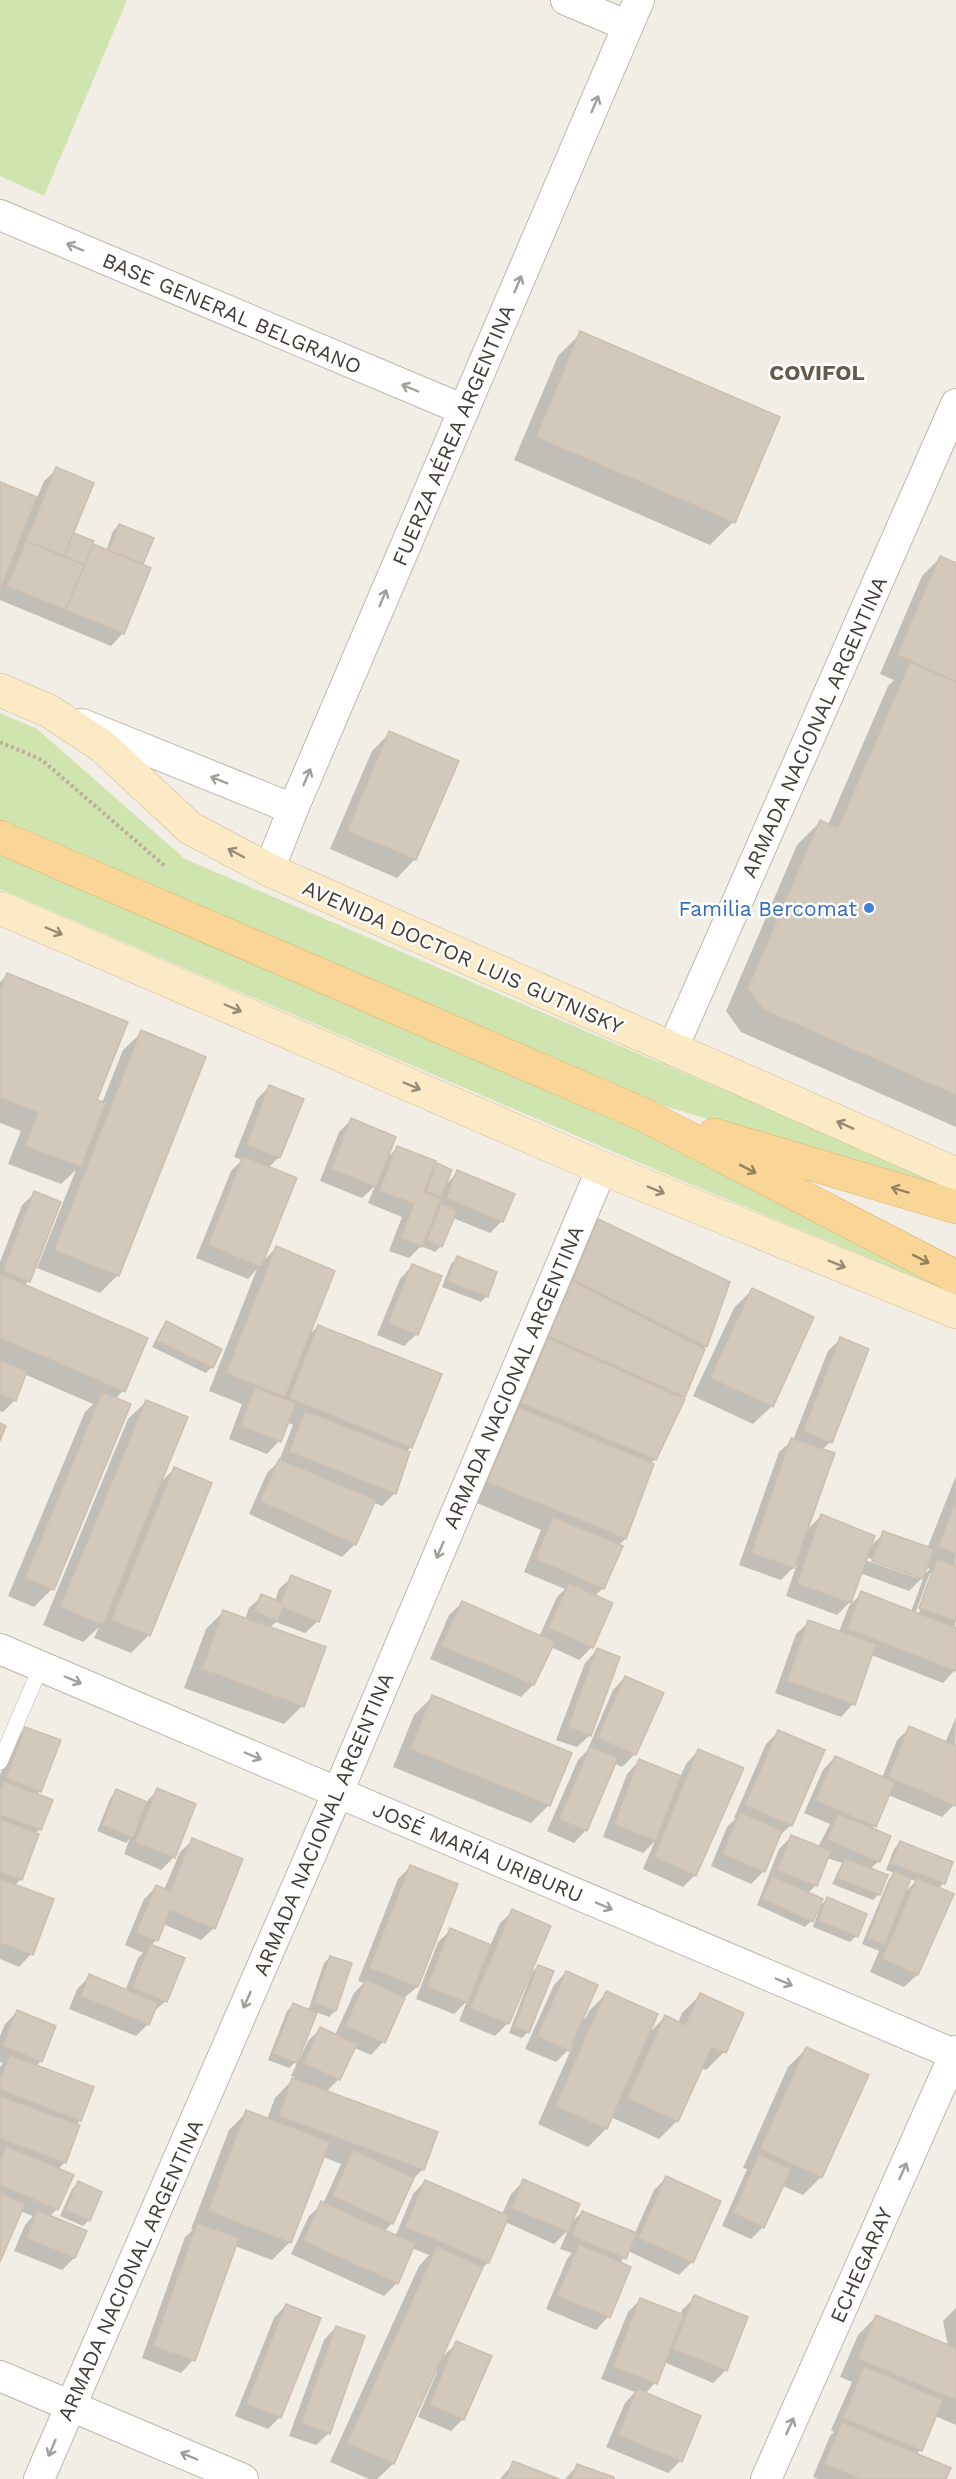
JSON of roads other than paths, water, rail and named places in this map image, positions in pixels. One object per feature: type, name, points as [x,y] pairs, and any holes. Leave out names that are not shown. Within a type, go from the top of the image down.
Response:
[{"type":"main road","name":"AVENIDA DOCTOR LUIS GUTNISKY","points":[[0,690],[48,711],[102,746],[190,828],[269,870],[956,1174]]},
{"type":"main road","points":[[0,837],[640,1113],[956,1277]]},
{"type":"main road","points":[[0,908],[602,1168],[956,1312]]},
{"type":"main road","points":[[640,1113],[956,1207]]},
{"type":"street","points":[[566,0],[634,13]]},
{"type":"street","name":"FUERZA AÉREA ARGENTINA","points":[[269,870],[293,809],[634,13]]},
{"type":"street","name":"BASE GENERAL BELGRANO","points":[[0,215],[464,410]]},
{"type":"street","name":"ARMADA NACIONAL ARGENTINA","points":[[672,1050],[950,436],[956,404]]},
{"type":"street","points":[[48,711],[293,809]]},
{"type":"street","name":"ARMADA NACIONAL ARGENTINA","points":[[39,2479],[338,1792],[602,1168]]},
{"type":"street","name":"JOSÉ MARÍA URIBURU","points":[[0,1649],[956,2053]]},
{"type":"street","name":"ECHEGARAY","points":[[766,2479],[956,2053]]},
{"type":"street","points":[[0,2376],[243,2479]]},
{"type":"lane","points":[[0,1762],[40,1666]]},
{"type":"place","name":"Familia Bercomat","points":[[869,908]]},
{"type":"district","name":"COVIFOL","points":[[817,372]]}]
